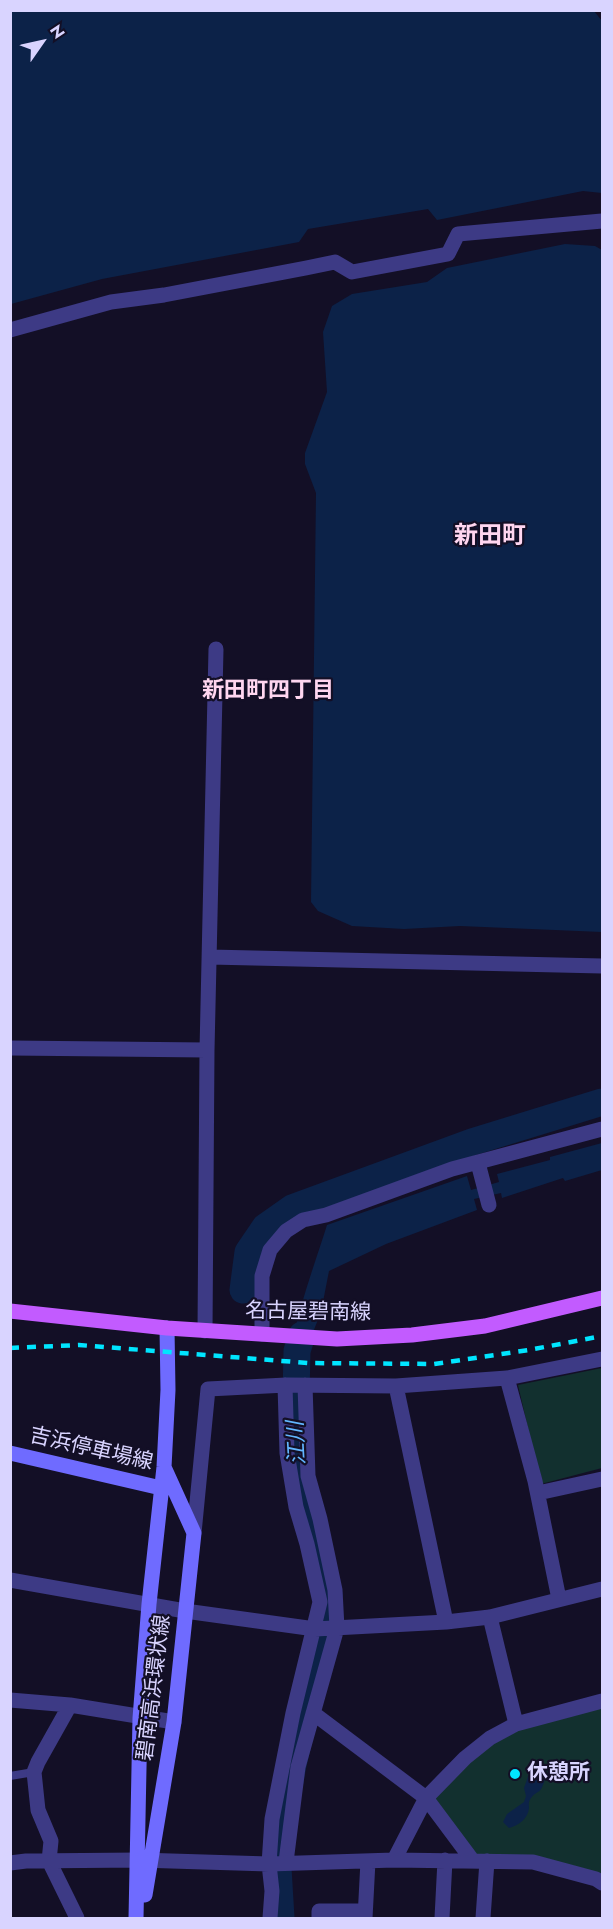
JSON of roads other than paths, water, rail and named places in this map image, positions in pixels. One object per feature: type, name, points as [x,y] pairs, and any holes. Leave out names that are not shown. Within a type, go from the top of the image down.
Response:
[{"type":"main road","name":"名古屋碧南線","points":[[10,1311],[167,1328],[337,1339],[412,1335],[485,1326],[603,1298]]},
{"type":"main road","name":"碧南高浜環状線","points":[[141,1918],[145,1861],[140,1718],[149,1604],[164,1467],[168,1390],[167,1328]]},
{"type":"main road","name":"吉浜停車場線","points":[[10,1453],[161,1488]]},
{"type":"main road","name":"碧南高浜環状線","points":[[136,1918],[145,1861],[174,1722],[194,1533],[164,1467]]},
{"type":"street","points":[[10,330],[111,302],[164,295],[323,263],[335,262],[352,272],[448,254],[458,234],[603,221]]},
{"type":"street","points":[[205,1331],[207,1050],[216,649]]},
{"type":"street","points":[[210,957],[603,966]]},
{"type":"street","points":[[10,1048],[207,1050]]},
{"type":"street","points":[[263,1334],[261,1276],[270,1250],[286,1231],[303,1220],[326,1215],[452,1169],[603,1129]]},
{"type":"street","points":[[478,1163],[489,1205]]},
{"type":"street","points":[[194,1533],[208,1389],[285,1385],[396,1386],[507,1378],[603,1359]]},
{"type":"street","points":[[507,1378],[538,1493],[559,1599]]},
{"type":"street","points":[[278,1863],[272,1819],[293,1713],[320,1602],[292,1486],[287,1454],[285,1385]]},
{"type":"street","points":[[270,1918],[272,1891],[298,1767],[336,1628],[335,1590],[308,1476],[304,1385]]},
{"type":"street","points":[[396,1386],[446,1622]]},
{"type":"street","points":[[538,1493],[603,1479]]},
{"type":"street","points":[[10,1580],[185,1611],[314,1628],[446,1622],[490,1617],[603,1589]]},
{"type":"street","points":[[490,1617],[516,1724]]},
{"type":"street","points":[[10,1700],[70,1705],[174,1722]]},
{"type":"street","points":[[394,1860],[426,1798],[465,1758],[490,1738],[516,1724],[603,1701]]},
{"type":"street","points":[[70,1705],[34,1773],[38,1810],[51,1841],[49,1861],[77,1918]]},
{"type":"street","points":[[313,1713],[426,1798],[480,1861],[483,1918]]},
{"type":"street","points":[[10,1863],[49,1861],[278,1863],[394,1860],[533,1862],[596,1879],[603,1883]]},
{"type":"street","points":[[442,1918],[445,1860]]},
{"type":"street","points":[[319,1918],[319,1911],[365,1915],[368,1861]]},
{"type":"lane","points":[[10,1776],[34,1773]]},
{"type":"water","points":[[11,11],[594,11],[602,21],[602,193],[583,191],[437,220],[428,209],[308,229],[299,242],[102,279],[11,304]]},
{"type":"water","points":[[565,244],[595,246],[602,250],[602,932],[460,926],[404,929],[352,926],[318,911],[311,902],[316,493],[305,464],[305,453],[327,392],[323,332],[332,306],[352,294],[427,282],[447,268]]},
{"type":"water","points":[[602,1143],[602,1170],[565,1181],[563,1178],[502,1198],[501,1193],[474,1199],[477,1210],[386,1244],[329,1271],[321,1312],[306,1350],[301,1372],[288,1372],[294,1334],[327,1225],[467,1176],[471,1190],[499,1182],[497,1174]]},
{"type":"water","points":[[536,1769],[541,1771],[545,1779],[542,1788],[530,1799],[525,1818],[509,1828],[503,1822],[507,1814],[524,1802],[526,1796],[524,1788],[530,1771]]},
{"type":"waterway","points":[[243,1290],[248,1252],[265,1227],[292,1208],[472,1142],[602,1102]]},
{"type":"waterway","name":"江川","points":[[281,1918],[277,1851],[293,1765],[326,1622],[329,1595],[300,1478],[296,1396],[297,1351],[302,1335]]},
{"type":"railway","points":[[10,1348],[79,1345],[308,1363],[434,1364],[529,1350],[602,1336]]},
{"type":"place","name":"休憩所","points":[[515,1774]]},
{"type":"district","name":"新田町","points":[[490,537]]},
{"type":"district","name":"新田町四丁目","points":[[268,692]]}]
